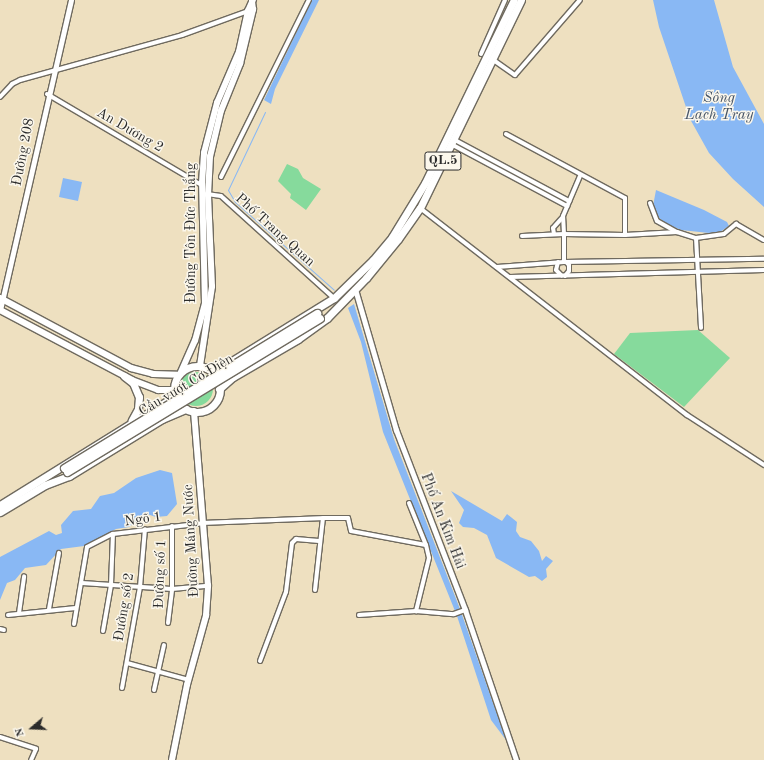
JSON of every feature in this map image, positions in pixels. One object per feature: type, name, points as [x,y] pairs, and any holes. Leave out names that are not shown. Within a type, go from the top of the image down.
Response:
[{"type":"highway","name":"QL.5","points":[[203,367],[227,364],[336,301],[355,289],[383,259],[420,208],[514,0]]},
{"type":"highway","name":"QL.5","points":[[219,389],[233,377],[322,322],[336,301],[392,237],[450,141],[521,0]]},
{"type":"highway","name":"Cầu vượt Cơ Điện","points":[[44,482],[318,316],[336,301]]},
{"type":"highway","points":[[0,505],[44,482],[65,478],[162,419],[186,410],[194,412],[202,411],[212,406],[219,389],[217,378],[203,367],[190,367],[179,374],[174,393],[129,422],[44,482],[0,512]]},
{"type":"highway","points":[[124,376],[133,383],[139,397],[137,413],[129,422]]},
{"type":"highway","points":[[174,393],[186,410]]},
{"type":"main road","name":"Đường Tôn Đức Thắng","points":[[179,374],[196,341],[205,304],[202,183],[210,128],[239,52],[248,11],[252,1]]},
{"type":"main road","name":"Đường Tôn Đức Thắng","points":[[203,367],[212,287],[208,195],[213,138],[240,64],[253,10],[252,1]]},
{"type":"main road","points":[[1,298],[142,372],[179,374]]},
{"type":"main road","points":[[0,310],[124,376],[158,390],[174,393]]},
{"type":"main road","points":[[107,367],[114,364],[112,357]]},
{"type":"main road","name":"Đường Máng Nước","points":[[172,760],[189,680],[206,616],[208,586],[194,412]]},
{"type":"street","name":"Đường 208","points":[[0,310],[1,298],[12,255],[19,236],[47,94],[71,0]]},
{"type":"street","points":[[221,177],[309,0]]},
{"type":"street","points":[[481,54],[505,0]]},
{"type":"street","points":[[492,59],[514,75],[580,0]]},
{"type":"street","points":[[0,97],[16,82],[54,69],[182,34],[248,11]]},
{"type":"street","name":"An Dương 2","points":[[47,94],[202,183]]},
{"type":"street","points":[[506,134],[580,176],[625,198],[625,235]]},
{"type":"street","points":[[450,141],[568,203]]},
{"type":"street","points":[[554,234],[554,228],[563,216],[580,176]]},
{"type":"street","points":[[202,183],[208,195]]},
{"type":"street","name":"Phố Trang Quan","points":[[208,195],[221,196],[336,301]]},
{"type":"street","points":[[650,203],[656,221],[677,232],[696,238],[724,234],[736,224],[764,240]]},
{"type":"street","points":[[420,208],[687,415],[764,465]]},
{"type":"street","points":[[563,216],[565,262],[569,265],[569,272],[563,276]]},
{"type":"street","points":[[522,236],[554,234],[625,235],[677,232]]},
{"type":"street","points":[[696,238],[700,328]]},
{"type":"street","points":[[497,267],[558,262],[697,262],[764,259]]},
{"type":"street","points":[[558,262],[556,270],[563,276]]},
{"type":"street","points":[[510,277],[764,270]]},
{"type":"street","name":"Phố An Kim Hải","points":[[355,289],[396,430],[463,610],[516,760]]},
{"type":"street","points":[[409,503],[430,558],[416,611]]},
{"type":"street","points":[[315,590],[319,541],[323,518]]},
{"type":"street","name":"Ngõ 1","points":[[82,583],[87,547],[113,534],[172,526],[287,519],[348,518],[351,531],[426,545]]},
{"type":"street","name":"Đường số 1","points":[[168,623],[172,589],[172,526]]},
{"type":"street","name":"Đường số 2","points":[[122,688],[140,587],[145,529]]},
{"type":"street","points":[[103,632],[111,585],[113,534]]},
{"type":"street","points":[[260,661],[286,592],[292,543],[296,539],[319,541]]},
{"type":"street","points":[[49,610],[59,553]]},
{"type":"street","points":[[19,613],[24,576]]},
{"type":"street","points":[[74,624],[82,583],[172,589],[208,586]]},
{"type":"street","points":[[8,615],[76,608]]},
{"type":"street","points":[[360,615],[416,611],[455,613],[463,610]]},
{"type":"street","points":[[154,690],[164,645]]},
{"type":"street","points":[[127,663],[189,680]]},
{"type":"street","points":[[0,737],[36,749],[31,760]]},
{"type":"green space","points":[[287,164],[298,169],[303,178],[321,189],[306,210],[290,198],[291,194],[278,181]]},
{"type":"green space","points":[[698,330],[730,358],[684,407],[614,354],[630,333]]},
{"type":"green space","points":[[196,372],[208,377],[213,389],[208,401],[196,406],[184,401],[179,389],[184,377]]},
{"type":"water","points":[[312,0],[319,0],[275,89],[271,104],[264,100]]},
{"type":"water","name":"Sông Lạch Tray","points":[[653,0],[714,0],[733,67],[764,124],[764,207],[733,179],[709,153],[690,119],[659,27]]},
{"type":"water","points":[[63,178],[82,182],[78,201],[59,197]]},
{"type":"water","points":[[656,190],[704,210],[727,222],[729,226],[720,232],[709,233],[681,230],[666,224],[657,216],[653,206]]},
{"type":"water","points":[[354,304],[394,439],[460,609],[506,740],[491,720],[457,616],[383,432],[361,342],[348,308]]},
{"type":"water","points":[[160,470],[172,473],[177,504],[167,516],[156,517],[147,514],[129,527],[116,529],[84,546],[61,549],[46,565],[25,568],[15,580],[7,583],[0,600],[0,557],[49,531],[56,535],[62,533],[61,525],[73,511],[91,509],[100,496],[114,493],[136,478]]},
{"type":"water","points":[[451,491],[502,521],[507,514],[517,522],[516,531],[520,537],[531,541],[539,551],[542,561],[546,556],[553,561],[546,569],[547,577],[542,581],[535,576],[529,577],[496,558],[487,535],[474,528],[463,527],[459,523],[464,510]]},
{"type":"waterway","points":[[265,112],[228,190],[235,202],[334,290]]}]
